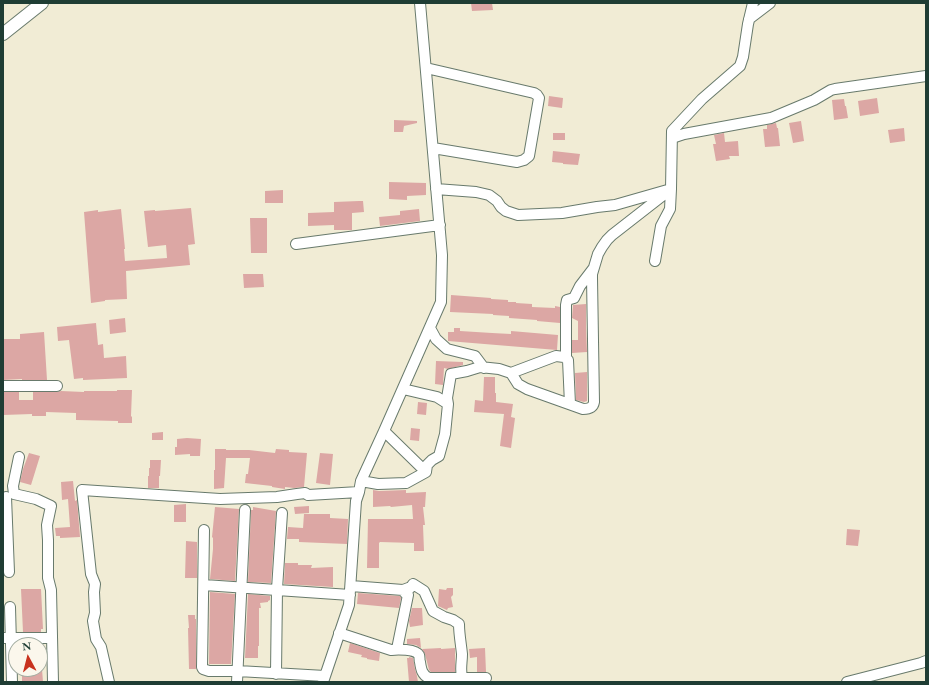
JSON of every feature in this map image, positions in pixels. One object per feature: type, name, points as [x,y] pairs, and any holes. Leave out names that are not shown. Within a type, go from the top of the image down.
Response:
[{"type":"street","points":[[3,34],[42,3]]},
{"type":"street","points":[[204,530],[203,669],[209,671],[238,671],[324,679],[349,605],[356,501],[360,492],[361,481],[441,302],[442,255],[440,225],[420,3]]},
{"type":"street","points":[[655,261],[661,226],[670,209],[672,130],[702,99],[740,66],[753,3]]},
{"type":"street","points":[[749,19],[770,3]]},
{"type":"street","points":[[426,68],[534,92],[539,98],[529,156],[524,160],[517,162],[433,148]]},
{"type":"street","points":[[672,138],[684,134],[771,118],[814,100],[835,89],[926,76]]},
{"type":"street","points":[[436,189],[476,192],[489,195],[506,211],[518,215],[562,213],[597,206],[615,205],[671,189]]},
{"type":"street","points":[[426,472],[427,465],[439,456],[445,434],[452,374],[480,367],[499,369],[511,373],[518,384],[527,389],[583,409],[591,408],[594,402],[592,278],[598,254],[612,234],[671,189]]},
{"type":"street","points":[[296,244],[440,225]]},
{"type":"street","points":[[570,404],[568,360],[566,358],[566,305],[567,300],[574,298],[580,286],[594,268]]},
{"type":"street","points":[[430,328],[436,339],[447,349],[475,356],[484,368]]},
{"type":"street","points":[[511,373],[556,356],[566,358]]},
{"type":"street","points":[[3,386],[57,386]]},
{"type":"street","points":[[403,389],[437,397],[448,404]]},
{"type":"street","points":[[384,431],[426,472]]},
{"type":"street","points":[[19,457],[13,486],[14,494],[36,499],[51,506],[47,525],[53,682]]},
{"type":"street","points":[[361,481],[378,484],[406,483],[426,472]]},
{"type":"street","points":[[110,682],[101,647],[96,639],[93,621],[95,613],[95,584],[91,574],[82,490],[220,499],[360,492]]},
{"type":"street","points":[[9,572],[4,497],[36,499]]},
{"type":"street","points":[[237,682],[245,510]]},
{"type":"street","points":[[276,674],[277,589],[282,513]]},
{"type":"street","points":[[204,585],[241,588],[350,591],[403,590],[411,587],[413,584],[424,591],[434,611],[459,624],[462,654],[460,669],[462,677]]},
{"type":"street","points":[[397,649],[408,594],[405,593],[411,587]]},
{"type":"street","points":[[10,607],[7,638],[12,682]]},
{"type":"street","points":[[339,633],[391,650],[397,649],[415,652],[419,655],[422,672],[429,678],[486,678]]},
{"type":"street","points":[[7,638],[52,638]]},
{"type":"street","points":[[847,682],[926,661]]},
{"type":"building","points":[[471,3],[492,3],[493,10],[472,11]]},
{"type":"building","points":[[549,96],[563,98],[562,108],[548,106]]},
{"type":"building","points":[[877,98],[879,113],[860,116],[858,101]]},
{"type":"building","points":[[844,99],[848,118],[834,120],[832,100]]},
{"type":"building","points":[[394,120],[417,121],[417,123],[404,126],[403,132],[394,132]]},
{"type":"building","points":[[801,121],[804,141],[793,143],[789,123]]},
{"type":"building","points":[[776,123],[780,146],[765,147],[763,129],[767,129],[767,125]]},
{"type":"building","points":[[904,128],[905,141],[890,143],[888,130]]},
{"type":"building","points":[[553,133],[565,133],[565,140],[553,140]]},
{"type":"building","points":[[724,133],[725,142],[738,141],[739,156],[729,156],[730,159],[716,161],[713,144],[716,144],[714,135]]},
{"type":"building","points":[[553,151],[580,154],[578,165],[552,162]]},
{"type":"building","points":[[389,182],[426,183],[426,195],[407,196],[407,200],[389,199]]},
{"type":"building","points":[[283,190],[283,203],[265,203],[265,191]]},
{"type":"building","points":[[363,201],[364,212],[352,213],[352,230],[334,230],[334,225],[308,226],[308,213],[334,212],[334,202]]},
{"type":"building","points":[[191,208],[195,244],[188,245],[190,265],[126,271],[127,299],[105,300],[91,303],[84,212],[121,209],[125,261],[167,258],[166,245],[148,247],[144,211]]},
{"type":"building","points":[[419,209],[420,221],[380,226],[379,217],[400,215],[400,211]]},
{"type":"building","points":[[250,218],[267,218],[267,253],[251,253]]},
{"type":"building","points":[[243,274],[263,274],[264,287],[244,288]]},
{"type":"building","points":[[451,295],[508,300],[508,302],[532,304],[532,307],[560,307],[560,323],[509,318],[509,316],[493,314],[450,312]]},
{"type":"building","points":[[586,304],[587,352],[572,353],[572,340],[578,340],[578,321],[572,318],[573,305]]},
{"type":"building","points":[[125,318],[126,332],[110,334],[109,320]]},
{"type":"building","points":[[96,323],[98,345],[103,344],[104,358],[126,356],[127,378],[74,379],[69,340],[58,341],[57,327]]},
{"type":"building","points":[[454,328],[460,328],[460,331],[511,334],[511,331],[558,335],[557,350],[448,341],[448,332],[454,332]]},
{"type":"building","points":[[44,332],[47,380],[3,380],[3,339],[20,339],[20,334]]},
{"type":"building","points":[[436,361],[463,362],[463,365],[448,369],[444,368],[443,385],[435,384]]},
{"type":"building","points":[[587,372],[587,401],[584,402],[576,400],[575,373]]},
{"type":"building","points":[[484,377],[495,377],[496,402],[513,404],[511,417],[515,418],[511,448],[500,446],[504,414],[474,412],[475,400],[483,401]]},
{"type":"building","points":[[132,390],[132,423],[118,423],[118,421],[76,420],[76,413],[46,412],[46,416],[32,416],[32,414],[3,415],[3,392],[19,392],[19,400],[33,400],[33,392],[84,392]]},
{"type":"building","points":[[418,402],[427,403],[426,415],[417,414]]},
{"type":"building","points":[[411,428],[420,429],[419,441],[410,440]]},
{"type":"building","points":[[163,432],[163,440],[152,440],[152,433]]},
{"type":"building","points":[[177,439],[201,439],[200,456],[190,456],[190,454],[175,455]]},
{"type":"building","points":[[215,449],[249,450],[275,453],[276,449],[289,450],[289,452],[307,453],[304,487],[285,487],[285,489],[245,483],[250,458],[226,458],[224,488],[214,489]]},
{"type":"building","points":[[29,453],[40,456],[31,485],[20,482]]},
{"type":"building","points":[[320,453],[333,454],[330,485],[316,483]]},
{"type":"building","points":[[150,460],[161,460],[159,488],[148,488]]},
{"type":"building","points":[[73,481],[75,501],[77,500],[80,537],[60,538],[60,536],[56,536],[55,528],[70,527],[68,499],[62,500],[61,482]]},
{"type":"building","points":[[373,490],[406,490],[406,493],[426,492],[425,507],[423,507],[425,525],[423,525],[424,551],[414,551],[414,543],[380,542],[379,568],[367,568],[368,519],[413,519],[412,505],[373,507]]},
{"type":"building","points":[[186,504],[186,522],[174,522],[174,505]]},
{"type":"building","points":[[309,506],[309,513],[295,514],[294,507]]},
{"type":"building","points":[[215,507],[239,509],[235,581],[210,579]]},
{"type":"building","points":[[253,507],[276,511],[271,583],[248,582],[251,510],[253,510]]},
{"type":"building","points":[[304,514],[330,514],[330,518],[348,519],[347,544],[299,542],[299,539],[287,539],[288,527],[303,528]]},
{"type":"building","points":[[847,529],[860,530],[858,546],[846,545]]},
{"type":"building","points":[[186,541],[197,542],[197,578],[185,578]]},
{"type":"building","points":[[285,563],[312,565],[311,568],[333,567],[333,587],[284,584]]},
{"type":"building","points":[[447,588],[453,588],[453,595],[451,597],[453,607],[448,608],[447,610],[438,606],[439,589],[446,590]]},
{"type":"building","points":[[21,589],[41,589],[43,629],[41,629],[41,632],[23,632]]},
{"type":"building","points":[[210,592],[235,594],[231,664],[209,664]]},
{"type":"building","points":[[358,593],[400,596],[399,608],[357,604]]},
{"type":"building","points":[[248,594],[270,596],[270,600],[268,602],[260,603],[261,608],[259,608],[258,658],[245,658]]},
{"type":"building","points":[[412,608],[422,608],[423,625],[410,627],[409,621]]},
{"type":"building","points":[[188,615],[195,615],[196,619],[196,669],[189,669]]},
{"type":"building","points":[[420,638],[421,648],[416,645],[407,644],[407,639]]},
{"type":"building","points":[[350,643],[380,653],[379,661],[367,659],[361,657],[362,655],[348,652]]},
{"type":"building","points":[[455,648],[455,672],[431,672],[429,670],[425,654],[422,649]]},
{"type":"building","points":[[485,648],[486,672],[477,672],[477,657],[470,658],[469,649]]},
{"type":"building","points":[[407,658],[413,658],[418,682],[409,682]]},
{"type":"building","points":[[22,677],[43,677],[43,682],[22,682]]}]
